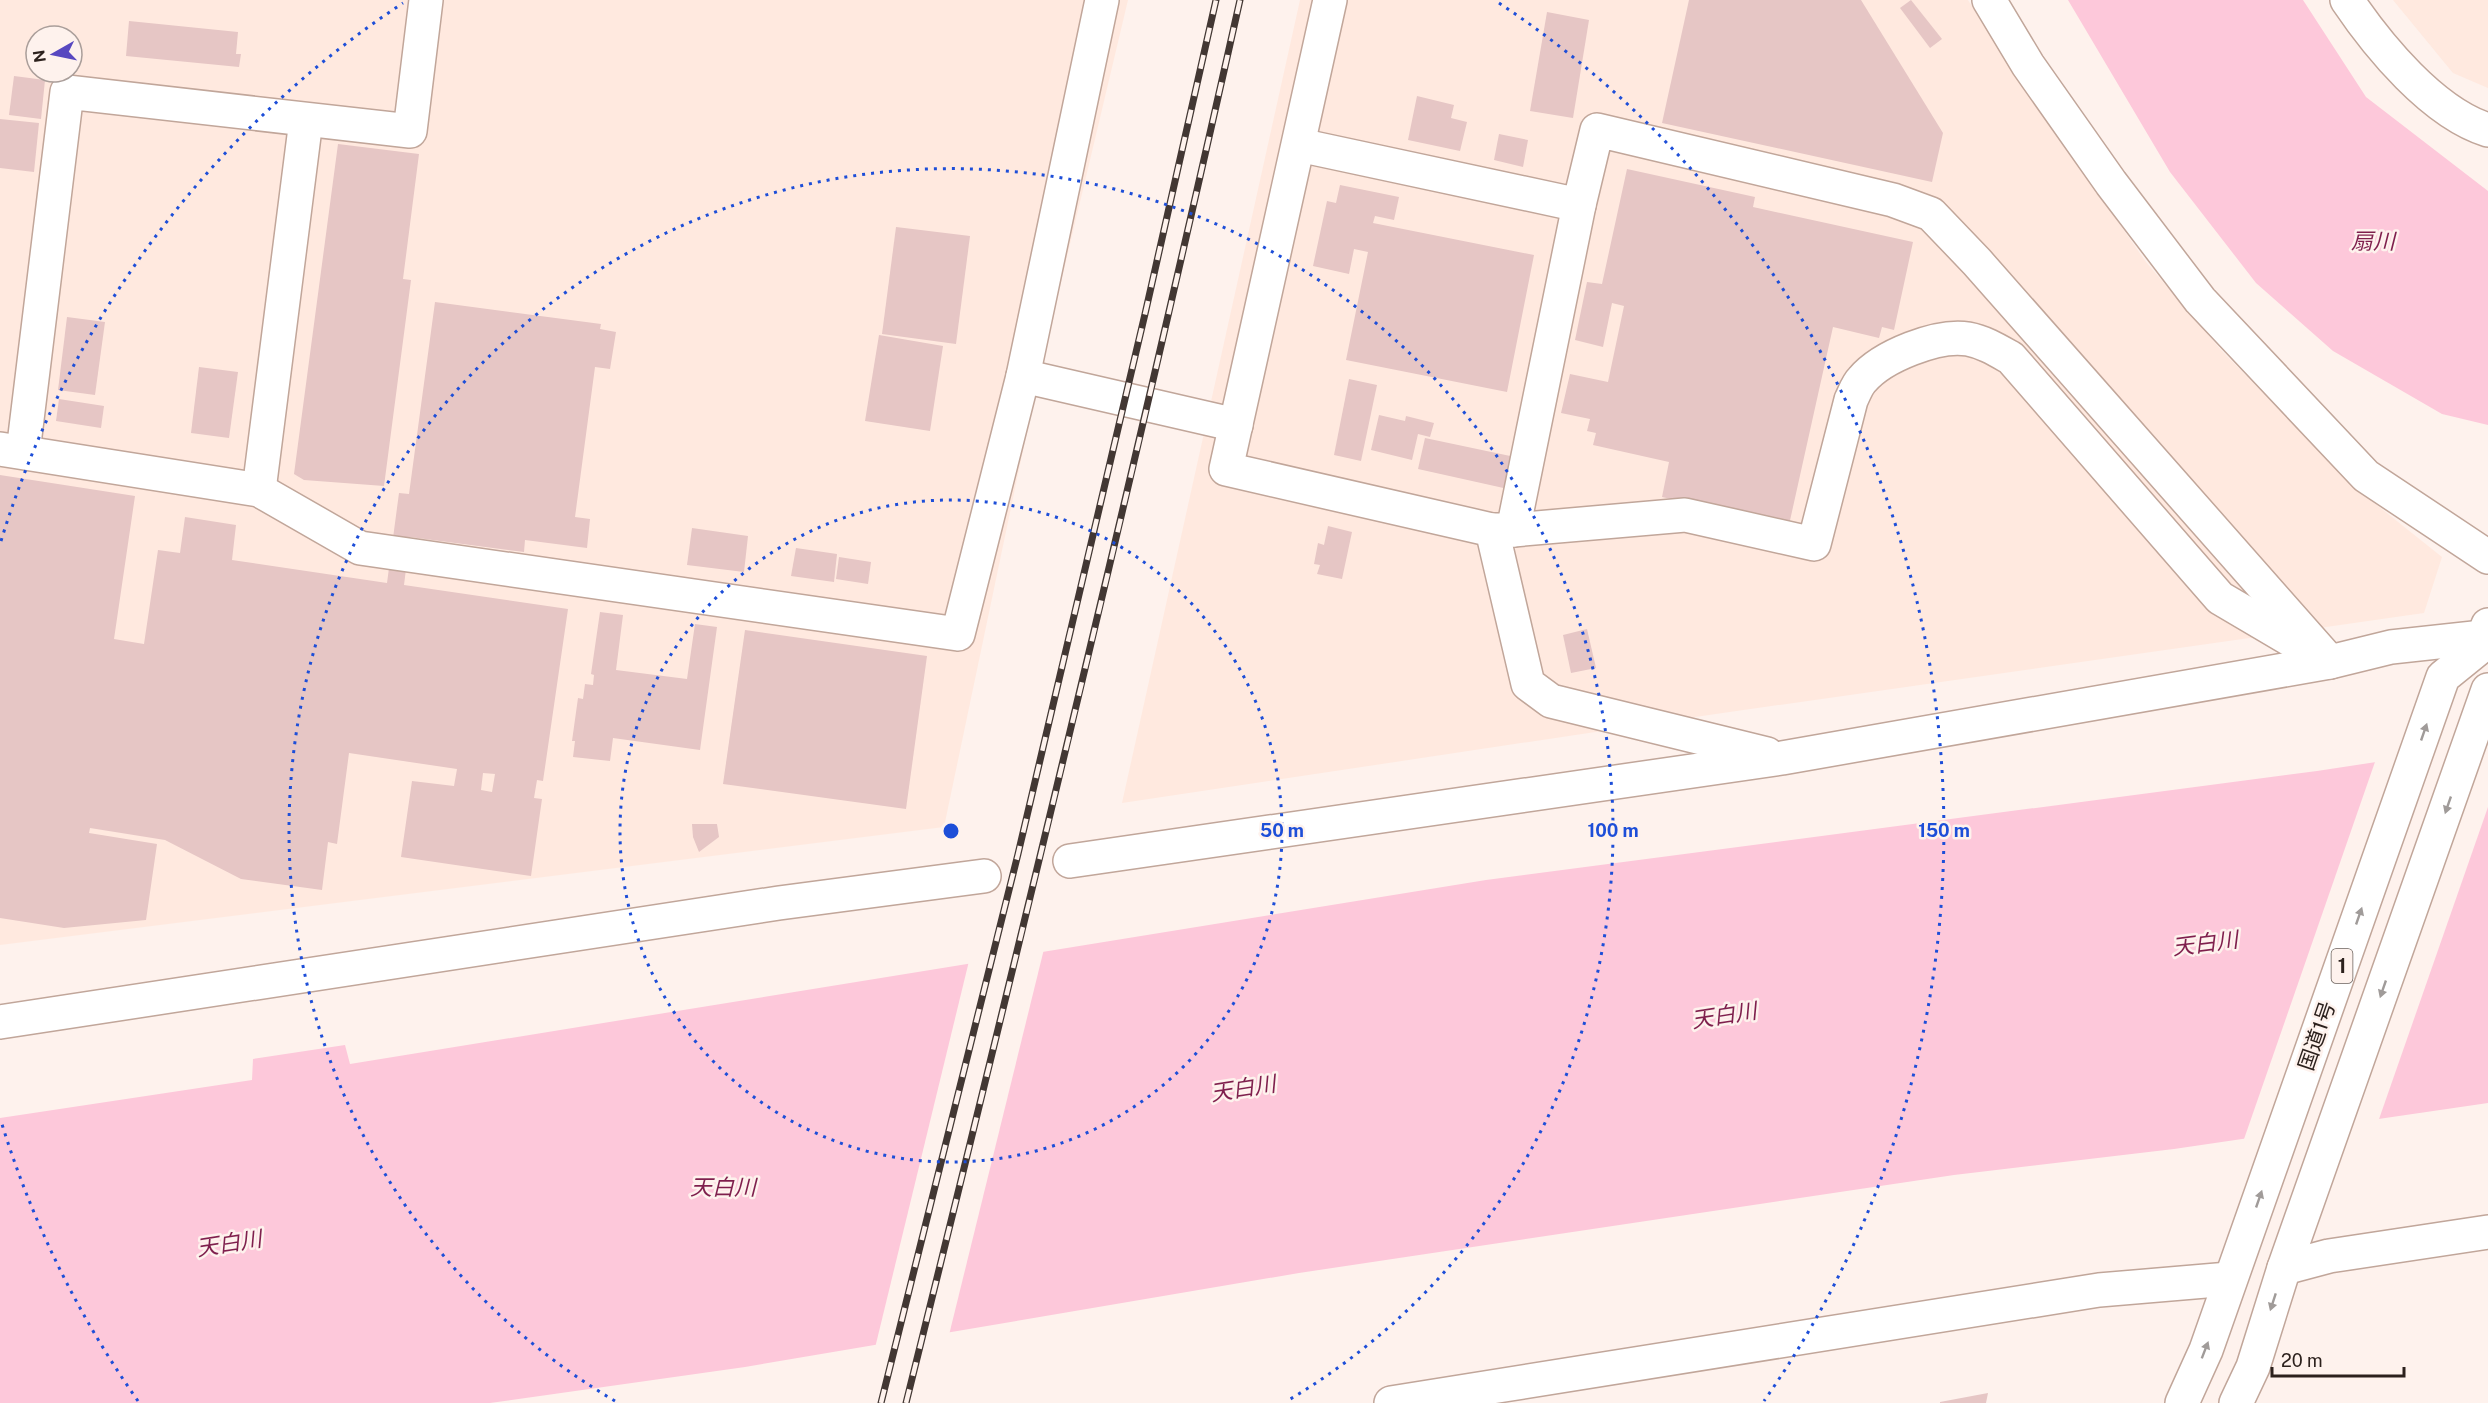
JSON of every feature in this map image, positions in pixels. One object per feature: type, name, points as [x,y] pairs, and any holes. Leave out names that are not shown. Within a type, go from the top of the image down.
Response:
[{"type":"main road","points":[[426,0],[410,131],[67,92],[12,451],[259,490],[360,548],[958,634],[1023,376],[1102,0]]},
{"type":"main road","points":[[1330,0],[1226,469],[1502,530],[1685,515],[1814,544],[1851,400],[1862,380],[1880,364],[1905,351],[1942,340],[1967,338],[1988,345],[2011,358],[2220,598],[2330,662]]},
{"type":"main road","points":[[1989,0],[2028,64],[2111,183],[2200,300],[2366,476],[2488,557]]},
{"type":"main road","points":[[2347,0],[2365,27],[2425,93],[2477,127],[2488,130]]},
{"type":"main road","points":[[259,490],[306,120]]},
{"type":"main road","points":[[1782,758],[1551,701],[1528,684],[1502,530],[1598,130],[1893,200],[1931,214],[1985,270],[2330,662]]},
{"type":"main road","points":[[1299,145],[1579,205]]},
{"type":"main road","points":[[1023,376],[1236,425]]},
{"type":"main road","points":[[1070,861],[1782,758],[2330,662],[2391,647],[2485,642]]},
{"type":"main road","name":"国道1号","points":[[2182,1403],[2206,1350],[2443,677],[2485,642]]},
{"type":"main road","name":"1","points":[[2236,1403],[2253,1367],[2288,1257],[2488,690]]},
{"type":"main road","points":[[0,1022],[779,903],[984,876]]},
{"type":"main road","points":[[2288,1257],[2329,1256],[2488,1232]]},
{"type":"main road","points":[[1391,1403],[2234,1267]]},
{"type":"shaded area","points":[[0,0],[1128,0],[1038,379],[944,827],[0,945]]},
{"type":"shaded area","points":[[1300,0],[1968,0],[2015,74],[2146,262],[2222,351],[2358,490],[2442,557],[2424,613],[1695,717],[1122,803]]},
{"type":"shaded area","points":[[2393,0],[2488,0],[2488,88],[2453,73]]},
{"type":"water","name":"扇川","points":[[2068,0],[2303,0],[2366,97],[2488,191],[2488,425],[2442,414],[2333,351],[2256,283],[2170,172]]},
{"type":"water","name":"天白川","points":[[2488,745],[2488,1103],[2174,1149],[1954,1175],[1299,1273],[745,1367],[490,1403],[0,1403],[0,1118],[252,1080],[253,1059],[345,1045],[350,1064],[1486,880],[2317,771]]},
{"type":"pier","points":[[2488,742],[2488,807],[2378,1122],[2243,1142],[2376,759]]},
{"type":"pier","points":[[1044,949],[949,1335],[875,1348],[969,961]]},
{"type":"building","points":[[1689,0],[1861,0],[1943,133],[1932,182],[1662,123]]},
{"type":"building","points":[[1911,0],[1942,39],[1930,48],[1900,8]]},
{"type":"building","points":[[1547,12],[1589,20],[1573,118],[1530,111]]},
{"type":"building","points":[[129,21],[238,32],[236,54],[241,54],[239,67],[126,56]]},
{"type":"building","points":[[14,76],[24,77],[24,84],[45,84],[41,119],[9,115]]},
{"type":"building","points":[[1417,96],[1454,105],[1451,118],[1467,122],[1460,151],[1408,140]]},
{"type":"building","points":[[0,119],[39,123],[34,172],[0,168]]},
{"type":"building","points":[[1499,134],[1528,140],[1523,167],[1494,160]]},
{"type":"building","points":[[338,144],[419,154],[403,279],[411,280],[384,486],[304,480],[294,474]]},
{"type":"building","points":[[1627,169],[1755,197],[1753,207],[1913,242],[1894,330],[1882,327],[1879,338],[1833,327],[1789,525],[1662,497],[1669,462],[1593,445],[1596,433],[1587,431],[1590,419],[1561,413],[1570,374],[1608,382],[1624,306],[1612,303],[1603,347],[1575,340],[1587,282],[1602,284]]},
{"type":"building","points":[[1340,185],[1399,197],[1394,220],[1375,216],[1373,223],[1534,255],[1507,392],[1346,360],[1368,252],[1354,249],[1349,274],[1313,266],[1327,201],[1336,203]]},
{"type":"building","points":[[896,227],[970,236],[956,344],[882,334]]},
{"type":"building","points":[[435,302],[601,324],[600,329],[616,332],[610,369],[595,367],[575,517],[590,519],[587,548],[525,540],[524,552],[410,537],[404,585],[568,609],[543,781],[537,780],[534,798],[542,799],[531,876],[401,857],[412,781],[454,786],[457,769],[349,753],[337,844],[328,842],[322,890],[241,879],[165,840],[90,828],[89,833],[157,844],[146,920],[64,928],[0,918],[0,475],[135,496],[114,639],[144,644],[158,550],[180,553],[185,517],[236,525],[232,560],[387,583],[399,493],[409,494]],"holes":[[[483,773],[495,774],[492,792],[481,790]]]},
{"type":"building","points":[[67,317],[105,322],[95,395],[58,390]]},
{"type":"building","points":[[879,335],[943,346],[930,431],[865,421]]},
{"type":"building","points":[[199,367],[238,372],[229,438],[191,433]]},
{"type":"building","points":[[1349,379],[1377,385],[1361,461],[1334,455]]},
{"type":"building","points":[[59,399],[104,406],[101,428],[56,421]]},
{"type":"building","points":[[1379,415],[1405,421],[1406,416],[1434,423],[1430,437],[1418,434],[1412,460],[1371,450]]},
{"type":"building","points":[[1425,438],[1515,457],[1508,489],[1418,469]]},
{"type":"building","points":[[1328,526],[1352,532],[1342,579],[1317,574],[1320,565],[1314,564],[1318,543],[1324,545]]},
{"type":"building","points":[[692,528],[748,536],[744,572],[687,565]]},
{"type":"building","points":[[796,548],[837,554],[834,582],[791,576]]},
{"type":"building","points":[[839,557],[871,562],[868,584],[836,579]]},
{"type":"building","points":[[600,612],[623,615],[616,670],[687,679],[695,624],[717,627],[700,750],[613,738],[610,761],[573,757],[575,741],[572,741],[578,698],[583,699],[585,684],[593,685],[594,675],[591,674]]},
{"type":"building","points":[[1587,629],[1596,668],[1571,673],[1563,635]]},
{"type":"building","points":[[745,630],[927,656],[906,809],[723,784]]},
{"type":"building","points":[[692,824],[717,824],[719,837],[699,852],[693,837]]},
{"type":"building","points":[[1988,1393],[1986,1403],[1940,1403],[1940,1402]]},
{"type":"railway","points":[[881,1403],[1018,854],[1216,0]]},
{"type":"railway","points":[[906,1403],[1077,702],[1240,0]]}]
